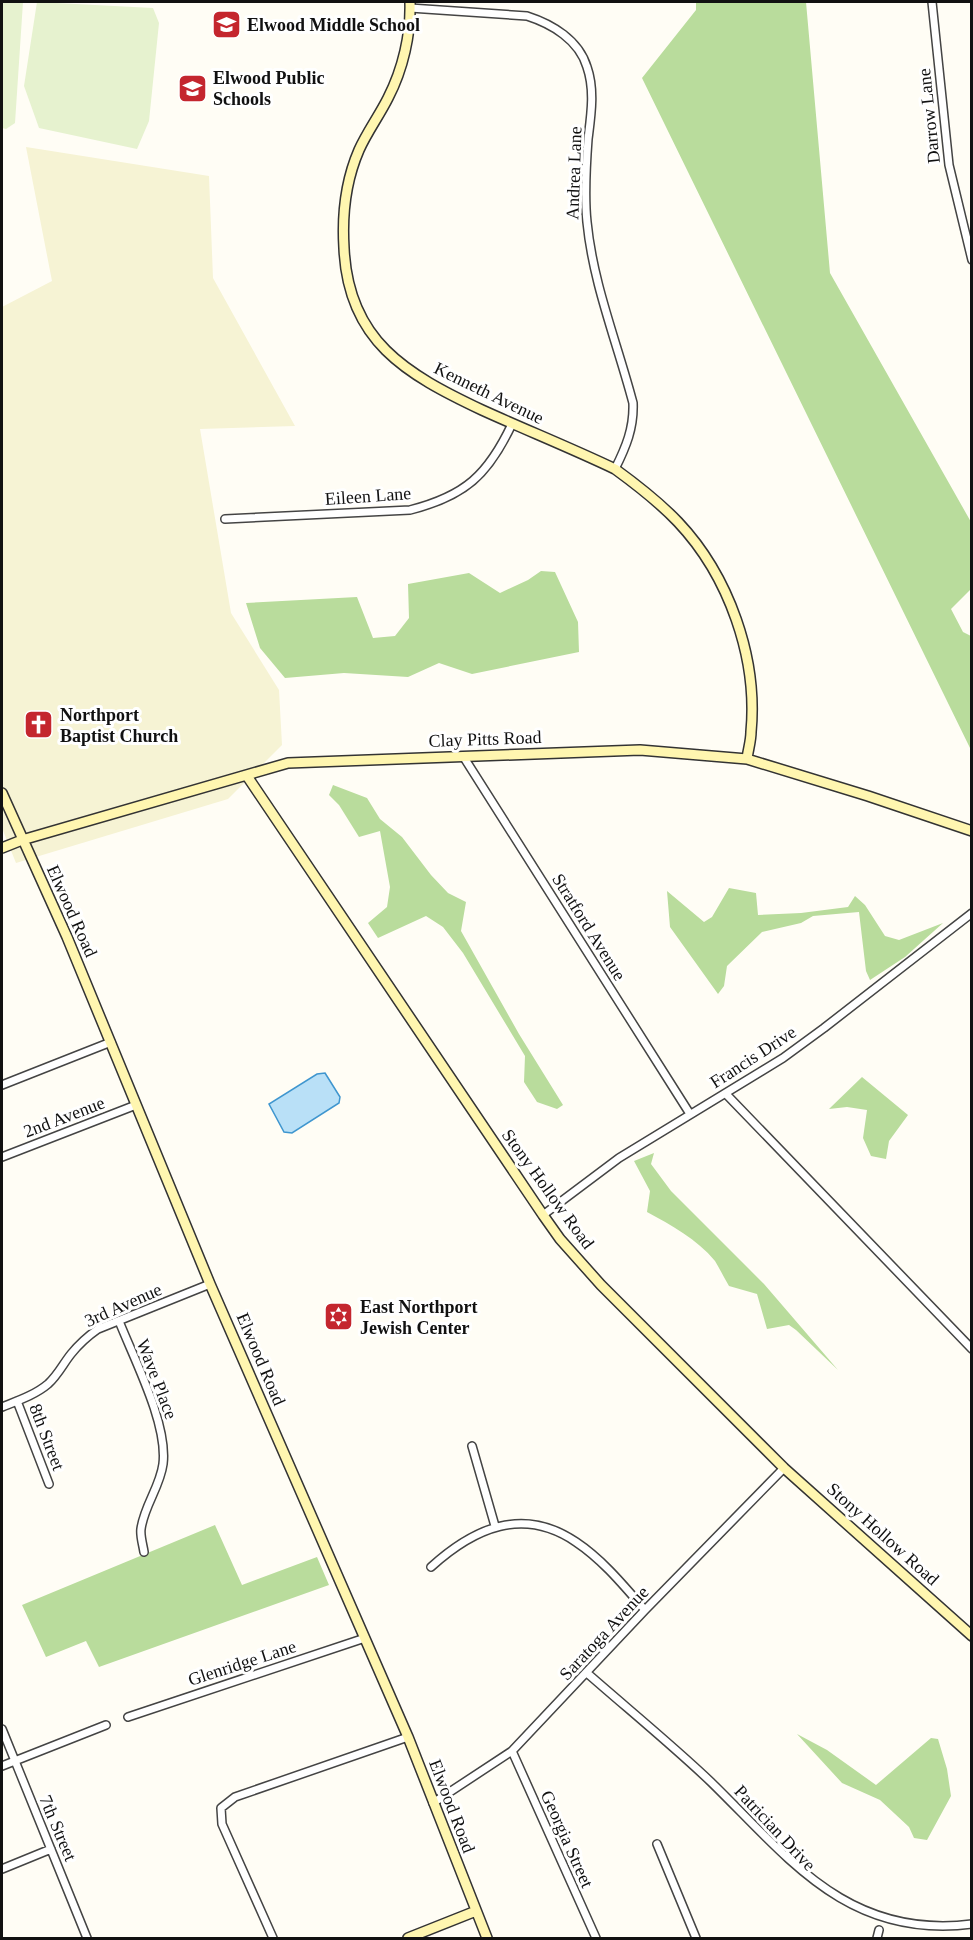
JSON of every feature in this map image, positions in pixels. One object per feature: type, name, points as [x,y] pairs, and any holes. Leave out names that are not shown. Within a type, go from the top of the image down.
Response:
[{"type":"street","name":"Darrow Lane","points":[[932,2],[949,165],[972,260]]},
{"type":"street","name":"Kenneth Avenue","points":[[410,5],[409,31],[398,75],[389,97],[359,150],[346,200],[343,224],[344,251],[350,293],[378,343],[412,374],[512,424],[615,469],[642,489],[678,522],[711,566],[736,618],[750,677],[751,732],[747,759]]},
{"type":"street","name":"Andrea Lane","points":[[410,5],[527,16],[543,21],[568,39],[587,64],[592,95],[585,193],[590,248],[601,296],[633,403],[633,420],[629,437],[615,469]]},
{"type":"street","name":"Eileen Lane","points":[[225,519],[410,510],[430,505],[454,495],[472,482],[501,447],[512,424]]},
{"type":"street","name":"Clay Pitts Road","points":[[2,848],[22,840],[288,763],[640,750],[747,759],[972,831]]},
{"type":"street","name":"Stratford Avenue","points":[[464,756],[690,1114]]},
{"type":"street","name":"Stony Hollow Road","points":[[247,776],[543,1215],[572,1253],[601,1285],[784,1468],[972,1636]]},
{"type":"street","name":"Elwood Road","points":[[2,793],[111,1042],[210,1284],[408,1737],[488,1938]]},
{"type":"street","name":"Francis Drive","points":[[543,1215],[620,1158],[783,1058],[972,913]]},
{"type":"street","points":[[2,1085],[111,1042]]},
{"type":"street","points":[[726,1094],[972,1349]]},
{"type":"street","name":"2nd Avenue","points":[[2,1157],[136,1105]]},
{"type":"street","name":"3rd Avenue","points":[[2,1407],[47,1385],[60,1372],[69,1355],[83,1340],[98,1329],[210,1284]]},
{"type":"street","name":"Wave Place","points":[[119,1321],[158,1418],[164,1443],[163,1466],[141,1531],[144,1552]]},
{"type":"street","name":"8th Street","points":[[17,1401],[49,1484]]},
{"type":"street","points":[[472,1446],[495,1526]]},
{"type":"street","name":"Saratoga Avenue","points":[[433,1803],[512,1751],[645,1610],[784,1468]]},
{"type":"street","points":[[431,1567],[450,1550],[484,1530],[495,1526],[520,1524],[540,1526],[577,1542],[622,1583],[645,1610]]},
{"type":"street","name":"Glenridge Lane","points":[[128,1717],[365,1638]]},
{"type":"street","name":"Patrician Drive","points":[[587,1673],[709,1780],[744,1815],[776,1853],[817,1892]]},
{"type":"street","points":[[2,1766],[105,1725]]},
{"type":"street","name":"7th Street","points":[[2,1729],[87,1938]]},
{"type":"street","points":[[273,1938],[222,1824],[221,1808],[235,1797],[408,1737]]},
{"type":"street","name":"Georgia Street","points":[[512,1751],[596,1938]]},
{"type":"street","points":[[657,1845],[696,1938]]},
{"type":"street","points":[[2,1869],[51,1849]]},
{"type":"street","points":[[408,1938],[476,1911]]},
{"type":"street","points":[[929,1933],[939,1933],[972,1924]]},
{"type":"street","points":[[877,1938],[875,1928],[890,1931]]},
{"type":"shaded area","points":[[26,147],[209,176],[213,278],[295,426],[200,429],[231,613],[279,690],[282,745],[228,799],[16,863],[2,828],[2,307],[52,281]]},
{"type":"green space","points":[[2,2],[23,2],[15,123],[6,129],[2,128]]},
{"type":"green space","points":[[37,2],[153,8],[159,23],[149,121],[137,149],[39,128],[24,86]]},
{"type":"green space","points":[[696,2],[806,2],[830,273],[971,522],[971,589],[951,609],[963,632],[971,636],[971,750],[642,78],[696,10]]},
{"type":"green space","points":[[541,571],[555,572],[578,622],[579,652],[472,674],[439,663],[408,677],[344,673],[285,678],[260,648],[246,603],[357,597],[373,638],[395,636],[409,618],[408,584],[469,573],[500,593]]},
{"type":"green space","points":[[333,785],[367,798],[380,819],[402,837],[448,893],[466,902],[461,931],[519,1034],[563,1105],[557,1109],[537,1102],[524,1082],[525,1056],[463,953],[443,927],[426,916],[378,938],[368,923],[387,907],[390,887],[380,831],[359,837],[339,805],[329,795]]},
{"type":"green space","points":[[729,888],[756,893],[758,915],[801,913],[848,907],[855,896],[865,905],[885,936],[899,940],[943,923],[905,957],[870,980],[866,971],[859,912],[813,916],[801,923],[762,932],[727,966],[724,986],[718,994],[670,927],[667,891],[704,922],[712,917]]},
{"type":"green space","points":[[862,1077],[908,1115],[889,1141],[886,1159],[871,1156],[863,1138],[867,1110],[847,1107],[829,1109]]},
{"type":"green space","points":[[654,1153],[651,1164],[671,1191],[764,1284],[838,1370],[789,1325],[767,1329],[757,1294],[729,1286],[708,1253],[692,1239],[647,1212],[650,1191],[634,1161]]},
{"type":"green space","points":[[215,1525],[242,1585],[317,1557],[329,1585],[99,1667],[86,1641],[46,1657],[22,1605]]},
{"type":"green space","points":[[797,1734],[827,1750],[876,1785],[931,1738],[938,1739],[947,1769],[951,1796],[927,1840],[914,1838],[909,1827],[880,1800],[842,1783]]},
{"type":"water","points":[[325,1073],[340,1097],[339,1103],[292,1133],[284,1132],[269,1104],[317,1074]]},
{"type":"place","name":"Elwood Middle School","points":[[226,25]]},
{"type":"place","name":"Elwood Public Schools","points":[[192,88]]},
{"type":"place","name":"Northport Baptist Church","points":[[39,725]]},
{"type":"place","name":"East Northport Jewish Center","points":[[339,1317]]}]
